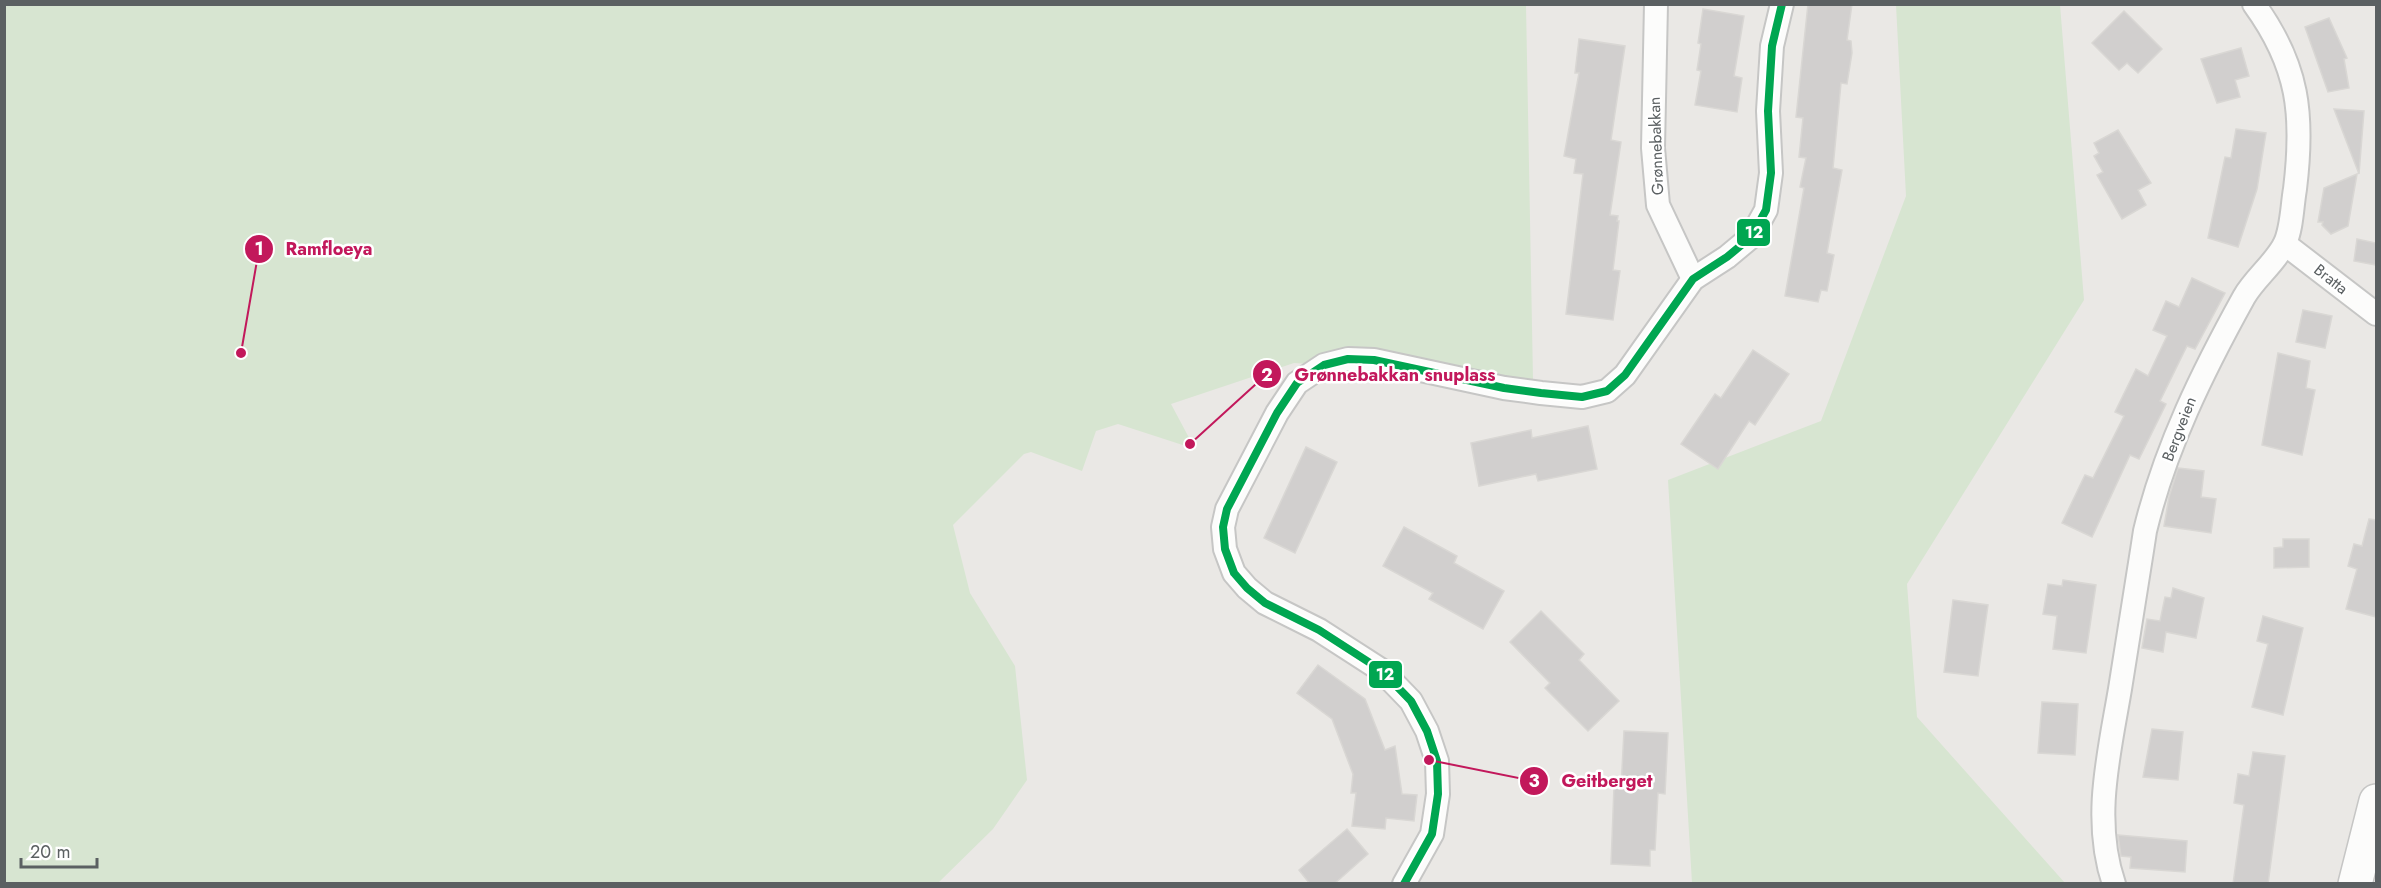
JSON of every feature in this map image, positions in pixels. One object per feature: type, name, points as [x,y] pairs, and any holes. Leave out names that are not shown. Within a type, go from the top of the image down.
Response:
[{"type":"main road","points":[[2355,884],[2376,801]]},
{"type":"street","name":"Grønnebakkan","points":[[1656,4],[1653,148],[1658,205],[1693,279]]},
{"type":"street","points":[[1404,884],[1432,834],[1435,814],[1437,760],[1427,730],[1412,701],[1381,670],[1318,630],[1265,603],[1247,588],[1234,573],[1226,549],[1223,527],[1227,509],[1277,413],[1297,383],[1324,365],[1348,359],[1374,360],[1532,392],[1582,397],[1607,391],[1625,375],[1693,279],[1727,258],[1751,237],[1766,210],[1771,173],[1768,111],[1772,46],[1782,4]]},
{"type":"street","name":"Bergveien","points":[[2114,884],[2105,858],[2103,828],[2106,773],[2145,531],[2154,492],[2190,399],[2246,294],[2285,244],[2297,171],[2298,112],[2293,75],[2280,44],[2254,4]]},
{"type":"street","name":"Bratta","points":[[2285,244],[2376,314]]},
{"type":"green space","points":[[5,5],[1526,5],[1533,379],[1294,363],[1171,404],[1195,449],[1118,424],[1096,431],[1082,471],[1031,452],[1024,454],[953,525],[970,593],[1015,666],[1027,780],[993,829],[938,883],[5,884]]},
{"type":"green space","points":[[1896,5],[2060,5],[2084,300],[1907,584],[1917,717],[2065,883],[1692,883],[1668,480],[1821,421],[1906,196]]},
{"type":"building","points":[[1808,4],[1852,4],[1847,40],[1851,41],[1852,53],[1847,84],[1841,83],[1833,168],[1842,170],[1827,253],[1834,255],[1827,291],[1821,290],[1818,302],[1785,296],[1804,188],[1800,187],[1806,158],[1799,157],[1803,118],[1796,117]]},
{"type":"building","points":[[1703,9],[1744,16],[1734,76],[1742,78],[1737,112],[1695,105],[1701,71],[1697,70]]},
{"type":"building","points":[[2124,11],[2162,49],[2138,73],[2127,63],[2119,70],[2092,43]]},
{"type":"building","points":[[2329,18],[2347,58],[2344,59],[2349,88],[2328,92],[2305,27]]},
{"type":"building","points":[[1579,39],[1625,46],[1611,140],[1621,142],[1610,215],[1618,216],[1617,221],[1619,221],[1613,270],[1620,271],[1613,320],[1566,314],[1583,174],[1574,173],[1576,159],[1564,156],[1579,73],[1575,73]]},
{"type":"building","points":[[2241,48],[2249,76],[2235,80],[2240,97],[2217,103],[2201,59]]},
{"type":"building","points":[[2334,109],[2364,111],[2359,174]]},
{"type":"building","points":[[2236,129],[2266,133],[2257,189],[2238,247],[2208,238],[2225,157],[2231,158]]},
{"type":"building","points":[[2118,130],[2151,183],[2138,190],[2146,205],[2122,219],[2097,175],[2103,172],[2094,156],[2099,153],[2094,143]]},
{"type":"building","points":[[2357,174],[2348,226],[2331,234],[2322,225],[2323,222],[2318,222],[2324,188]]},
{"type":"building","points":[[2357,239],[2376,243],[2376,265],[2354,261]]},
{"type":"building","points":[[2192,278],[2225,293],[2195,349],[2187,346],[2160,401],[2166,404],[2139,459],[2130,455],[2092,537],[2062,523],[2085,475],[2093,478],[2124,416],[2115,412],[2136,369],[2148,376],[2167,336],[2153,330],[2166,301],[2179,307]]},
{"type":"building","points":[[2303,310],[2332,316],[2325,348],[2296,342]]},
{"type":"building","points":[[1753,350],[1789,374],[1755,425],[1749,421],[1718,469],[1681,444],[1715,394],[1721,398]]},
{"type":"building","points":[[2278,353],[2310,361],[2306,388],[2315,390],[2302,455],[2262,445]]},
{"type":"building","points":[[1588,426],[1597,469],[1538,481],[1536,474],[1479,486],[1471,443],[1531,430],[1532,438]]},
{"type":"building","points":[[1306,447],[1337,462],[1295,553],[1264,538]]},
{"type":"building","points":[[2178,468],[2204,471],[2201,497],[2216,499],[2211,533],[2164,526],[2169,497]]},
{"type":"building","points":[[2369,519],[2376,520],[2376,617],[2346,609],[2357,569],[2348,566],[2354,544],[2362,546]]},
{"type":"building","points":[[1404,527],[1457,556],[1454,563],[1504,591],[1483,629],[1429,599],[1433,593],[1383,566]]},
{"type":"building","points":[[2283,539],[2309,539],[2309,567],[2274,568],[2274,548],[2283,547]]},
{"type":"building","points":[[2063,580],[2096,585],[2086,653],[2053,649],[2057,616],[2043,614],[2048,584],[2062,586]]},
{"type":"building","points":[[2173,588],[2204,598],[2196,638],[2166,632],[2163,652],[2142,648],[2147,619],[2160,621],[2165,597],[2171,598]]},
{"type":"building","points":[[1953,600],[1988,605],[1978,676],[1944,672]]},
{"type":"building","points":[[1541,611],[1584,654],[1579,660],[1619,701],[1588,731],[1545,688],[1550,683],[1510,642]]},
{"type":"building","points":[[2263,616],[2303,628],[2283,715],[2252,707],[2268,644],[2257,641]]},
{"type":"building","points":[[1318,665],[1365,699],[1385,750],[1395,746],[1402,794],[1417,795],[1414,821],[1386,818],[1385,829],[1352,826],[1356,793],[1351,793],[1353,774],[1332,719],[1297,693]]},
{"type":"building","points":[[2042,702],[2078,704],[2075,755],[2038,753]]},
{"type":"building","points":[[2152,729],[2183,732],[2178,780],[2143,777]]},
{"type":"building","points":[[1624,731],[1668,733],[1665,794],[1658,793],[1655,850],[1650,850],[1650,866],[1611,864],[1614,787],[1621,788]]},
{"type":"building","points":[[2253,752],[2285,756],[2268,884],[2233,884],[2244,805],[2234,803],[2238,774],[2249,776]]},
{"type":"building","points":[[1347,829],[1368,854],[1334,884],[1310,884],[1299,870]]},
{"type":"building","points":[[2118,835],[2187,841],[2185,872],[2130,868],[2131,857],[2121,856]]},
{"type":"transit line","name":"12","points":[[1404,884],[1432,834],[1438,794],[1437,761],[1427,731],[1411,701],[1381,670],[1319,630],[1265,603],[1247,588],[1234,573],[1225,549],[1223,527],[1227,509],[1277,413],[1297,383],[1324,365],[1348,359],[1374,360],[1504,388],[1582,397],[1607,391],[1625,375],[1693,279],[1727,257],[1751,237],[1766,210],[1771,173],[1768,111],[1772,46],[1782,4]]},
{"type":"place","name":"Ramfloeya","points":[[241,353]]},
{"type":"place","name":"Grønnebakkan snuplass","points":[[1190,444]]},
{"type":"place","name":"Geitberget","points":[[1429,760]]}]
